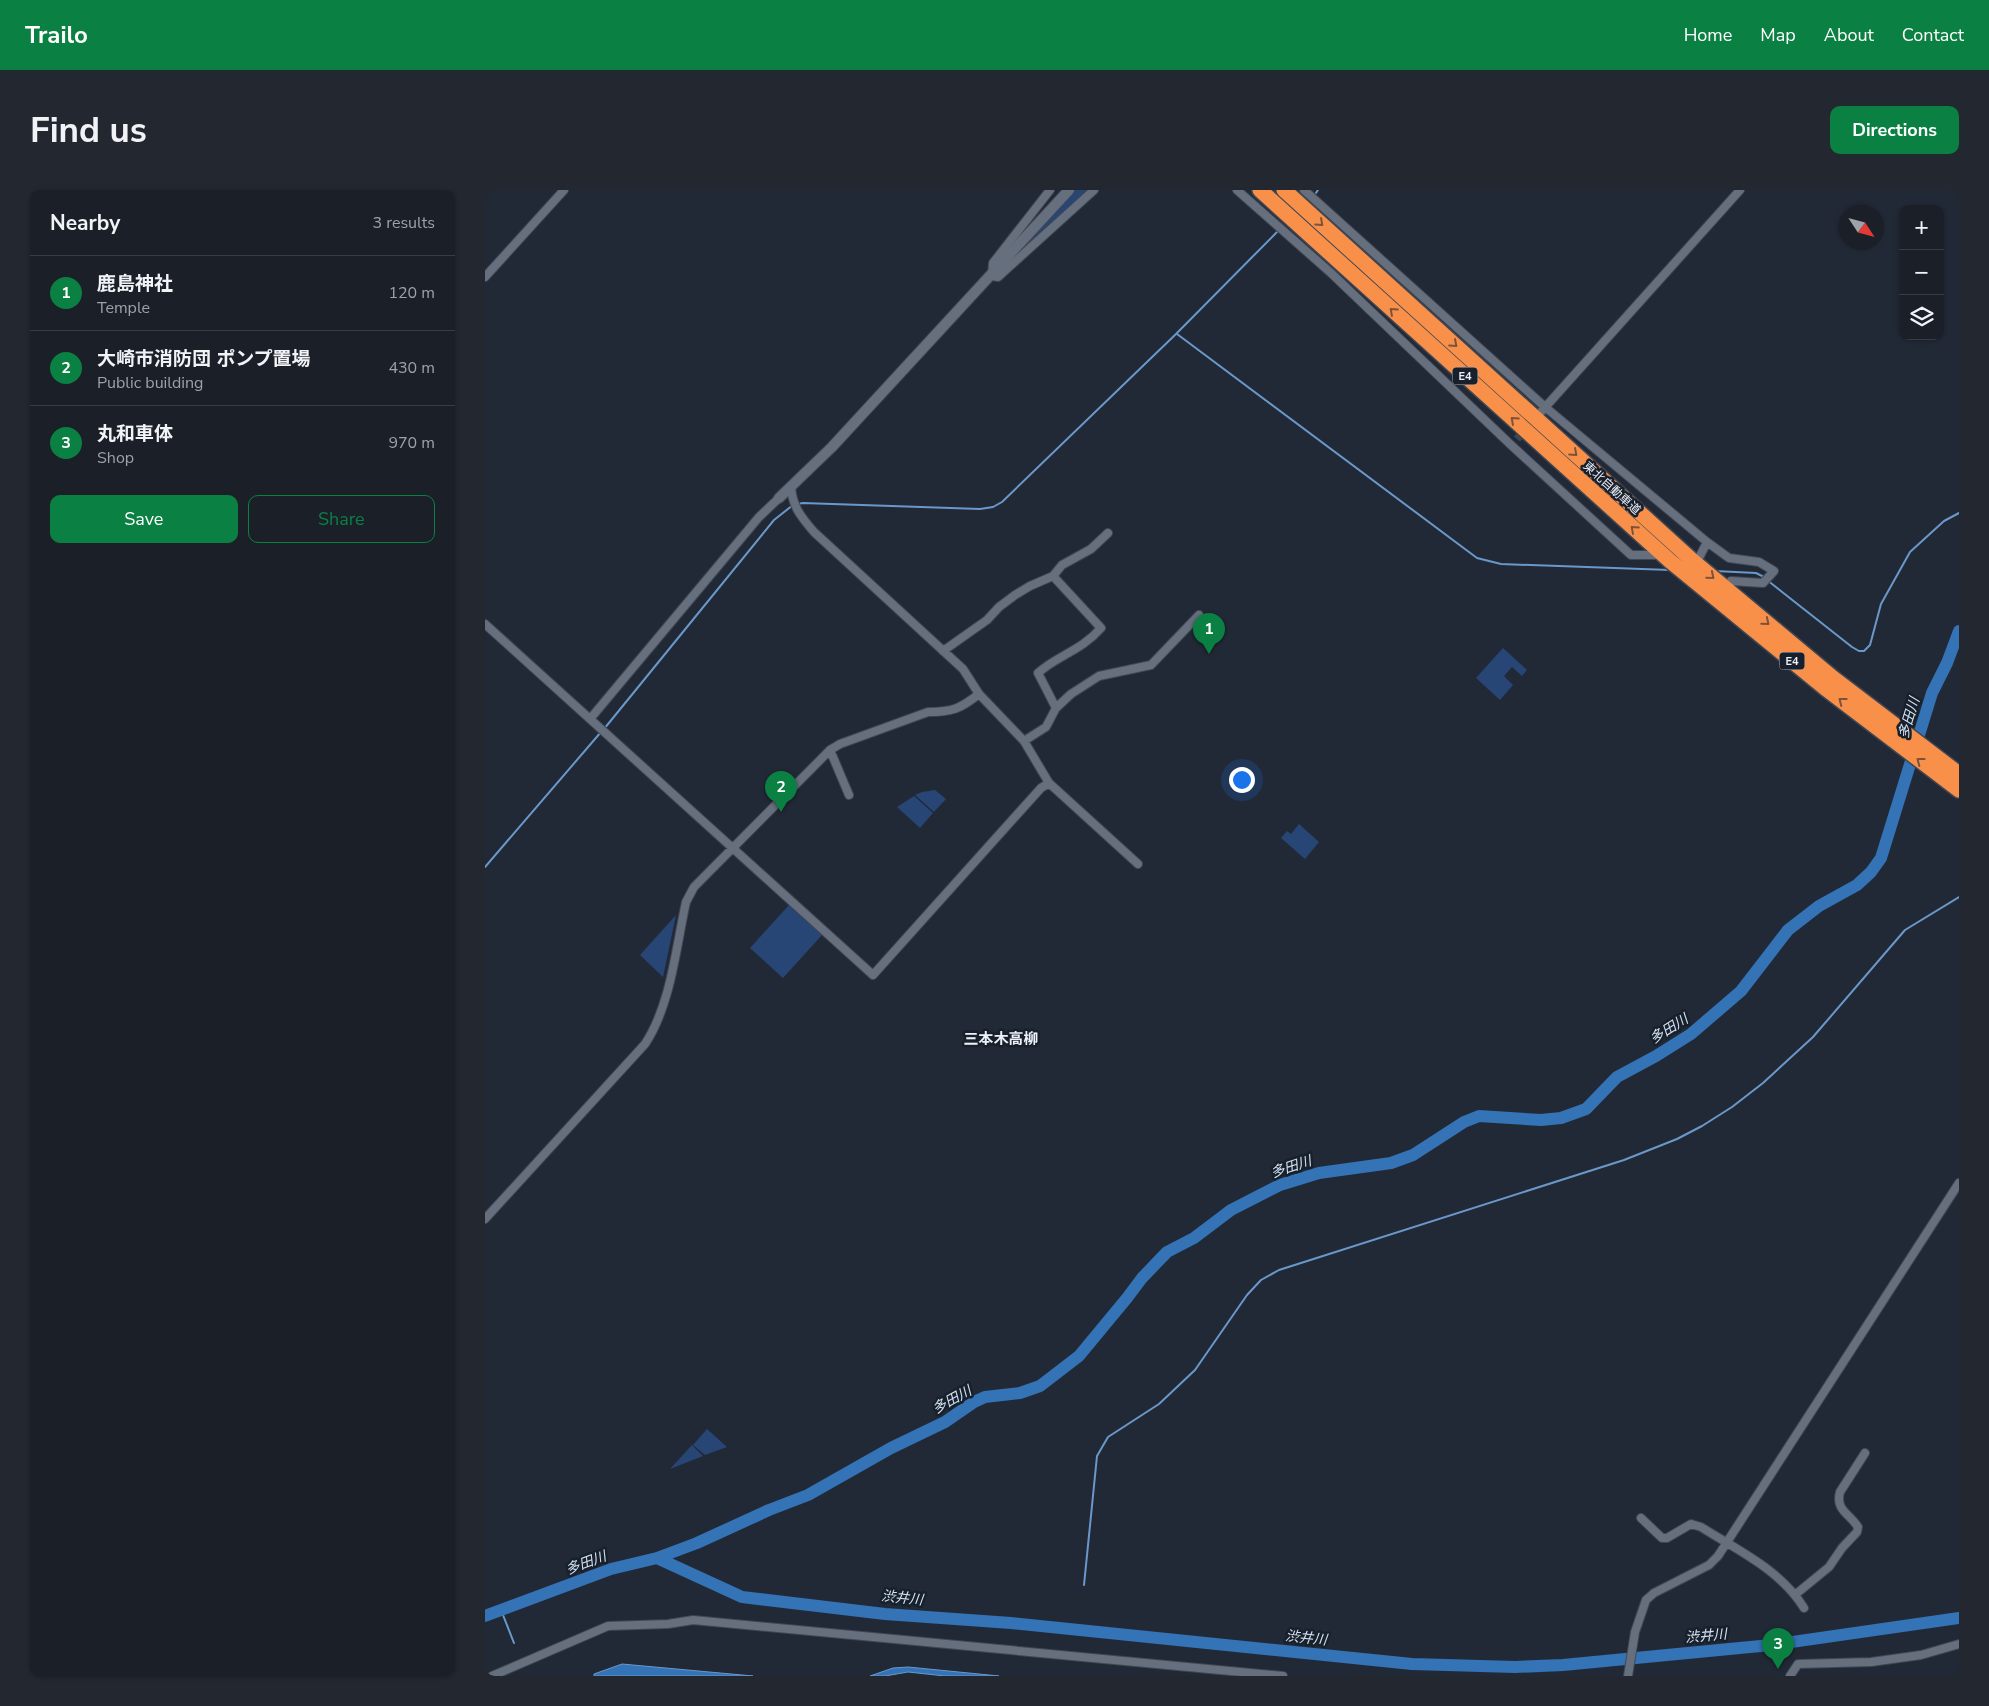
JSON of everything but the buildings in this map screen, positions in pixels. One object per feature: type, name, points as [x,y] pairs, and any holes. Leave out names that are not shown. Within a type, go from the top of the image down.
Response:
[{"type":"highway","name":"東北自動車道","points":[[1260,190],[1705,590],[1884,726],[1959,774]]},
{"type":"highway","name":"東北自動車道","points":[[1284,190],[1696,558],[1730,586],[1884,726],[1959,790]]},
{"type":"street","points":[[485,277],[564,190]]},
{"type":"street","points":[[992,276],[993,263],[1050,190]]},
{"type":"street","points":[[590,719],[759,517],[833,447],[1069,190]]},
{"type":"street","points":[[992,276],[998,277],[1095,190]]},
{"type":"street","points":[[1237,190],[1333,271],[1511,445],[1631,555],[1655,555]]},
{"type":"street","points":[[1304,190],[1359,244],[1543,410],[1729,558],[1764,563],[1774,571],[1763,583],[1730,586]]},
{"type":"street","points":[[1543,410],[1740,190]]},
{"type":"street","points":[[1511,445],[1517,439]]},
{"type":"street","points":[[791,486],[792,499],[797,510],[814,532],[963,669],[979,694],[1024,742],[1049,783],[1138,864]]},
{"type":"street","points":[[943,651],[987,620],[999,607],[1015,595],[1053,576],[1062,565],[1091,549],[1108,533]]},
{"type":"street","points":[[1696,558],[1707,542]]},
{"type":"street","points":[[1053,576],[1101,628],[1091,640],[1047,665],[1038,673],[1056,708]]},
{"type":"street","points":[[1024,742],[1046,728],[1056,708],[1071,694],[1099,676],[1151,665],[1199,615]]},
{"type":"street","points":[[485,624],[873,975],[1041,788],[1049,783]]},
{"type":"street","points":[[485,1219],[649,1038],[660,1018],[664,1004],[690,892],[830,750],[840,744],[928,712],[943,712],[962,707],[979,694]]},
{"type":"street","points":[[830,750],[849,795]]},
{"type":"street","points":[[1628,1676],[1635,1632],[1642,1606],[1649,1595],[1709,1566],[1727,1544],[1959,1182]]},
{"type":"street","points":[[1796,1594],[1829,1566],[1857,1532],[1858,1527],[1841,1509],[1838,1498],[1865,1453]]},
{"type":"street","points":[[1641,1518],[1662,1538],[1667,1538],[1691,1524],[1701,1527],[1771,1572],[1796,1594],[1804,1608]]},
{"type":"street","points":[[492,1676],[608,1626],[668,1624],[693,1620],[1283,1676]]},
{"type":"street","points":[[1801,1676],[1792,1673],[1798,1664],[1871,1662],[1921,1655],[1959,1644]]},
{"type":"shaded area","points":[[1075,190],[1090,190],[1005,267]]},
{"type":"shaded area","points":[[1503,648],[1527,670],[1522,676],[1512,667],[1504,676],[1513,685],[1500,700],[1476,678]]},
{"type":"shaded area","points":[[935,790],[946,799],[934,812],[915,795]]},
{"type":"shaded area","points":[[914,796],[933,813],[920,828],[897,807]]},
{"type":"shaded area","points":[[1299,824],[1319,842],[1305,859],[1281,838],[1287,831],[1291,834]]},
{"type":"shaded area","points":[[789,905],[822,935],[783,978],[750,948]]},
{"type":"shaded area","points":[[676,915],[663,977],[640,955]]},
{"type":"shaded area","points":[[707,1429],[727,1447],[705,1455],[693,1445]]},
{"type":"shaded area","points":[[692,1445],[703,1456],[670,1469]]},
{"type":"shaded area","points":[[622,1664],[753,1676],[594,1676],[594,1674]]},
{"type":"shaded area","points":[[908,1667],[999,1676],[945,1676],[908,1672],[885,1676],[870,1676],[893,1668]]},
{"type":"waterway","points":[[797,504],[980,509],[993,507],[1002,502],[1176,334],[1277,232]]},
{"type":"waterway","points":[[1177,334],[1477,558],[1501,564],[1670,570]]},
{"type":"waterway","points":[[604,729],[774,520],[793,505]]},
{"type":"waterway","points":[[1767,580],[1852,647],[1859,651],[1864,651],[1870,645],[1881,604],[1910,552],[1944,521],[1959,513]]},
{"type":"waterway","points":[[1715,571],[1756,573],[1764,577]]},
{"type":"waterway","name":"多田川","points":[[485,1616],[611,1569],[657,1558],[697,1543],[769,1510],[808,1495],[891,1448],[945,1422],[974,1402],[985,1397],[1020,1393],[1040,1386],[1079,1356],[1142,1278],[1167,1252],[1194,1238],[1231,1210],[1280,1185],[1319,1173],[1391,1163],[1413,1155],[1464,1122],[1479,1116],[1541,1120],[1561,1118],[1586,1109],[1617,1077],[1691,1034],[1741,991],[1788,930],[1819,906],[1857,885],[1871,872],[1881,858],[1932,693],[1947,663],[1959,631]]},
{"type":"waterway","points":[[485,867],[601,732]]},
{"type":"waterway","points":[[1084,1585],[1097,1456],[1108,1437],[1159,1404],[1195,1370],[1247,1295],[1261,1280],[1279,1270],[1624,1160],[1677,1139],[1702,1126],[1732,1107],[1763,1083],[1813,1037],[1905,930],[1959,897]]},
{"type":"waterway","name":"渋井川","points":[[657,1558],[742,1597],[885,1614],[1011,1623],[1412,1664],[1515,1667],[1563,1665],[1771,1645],[1959,1618]]},
{"type":"waterway","points":[[501,1610],[514,1643]]},
{"type":"tunnel","points":[[1517,439],[1537,416]]},
{"type":"place","name":"鹿島神社","points":[[1209,654]]},
{"type":"place","name":"大崎市消防団 ポンプ置場","points":[[781,812]]},
{"type":"place","name":"丸和車体","points":[[1778,1669]]},
{"type":"district","name":"三本木高柳","points":[[1001,1039]]}]
